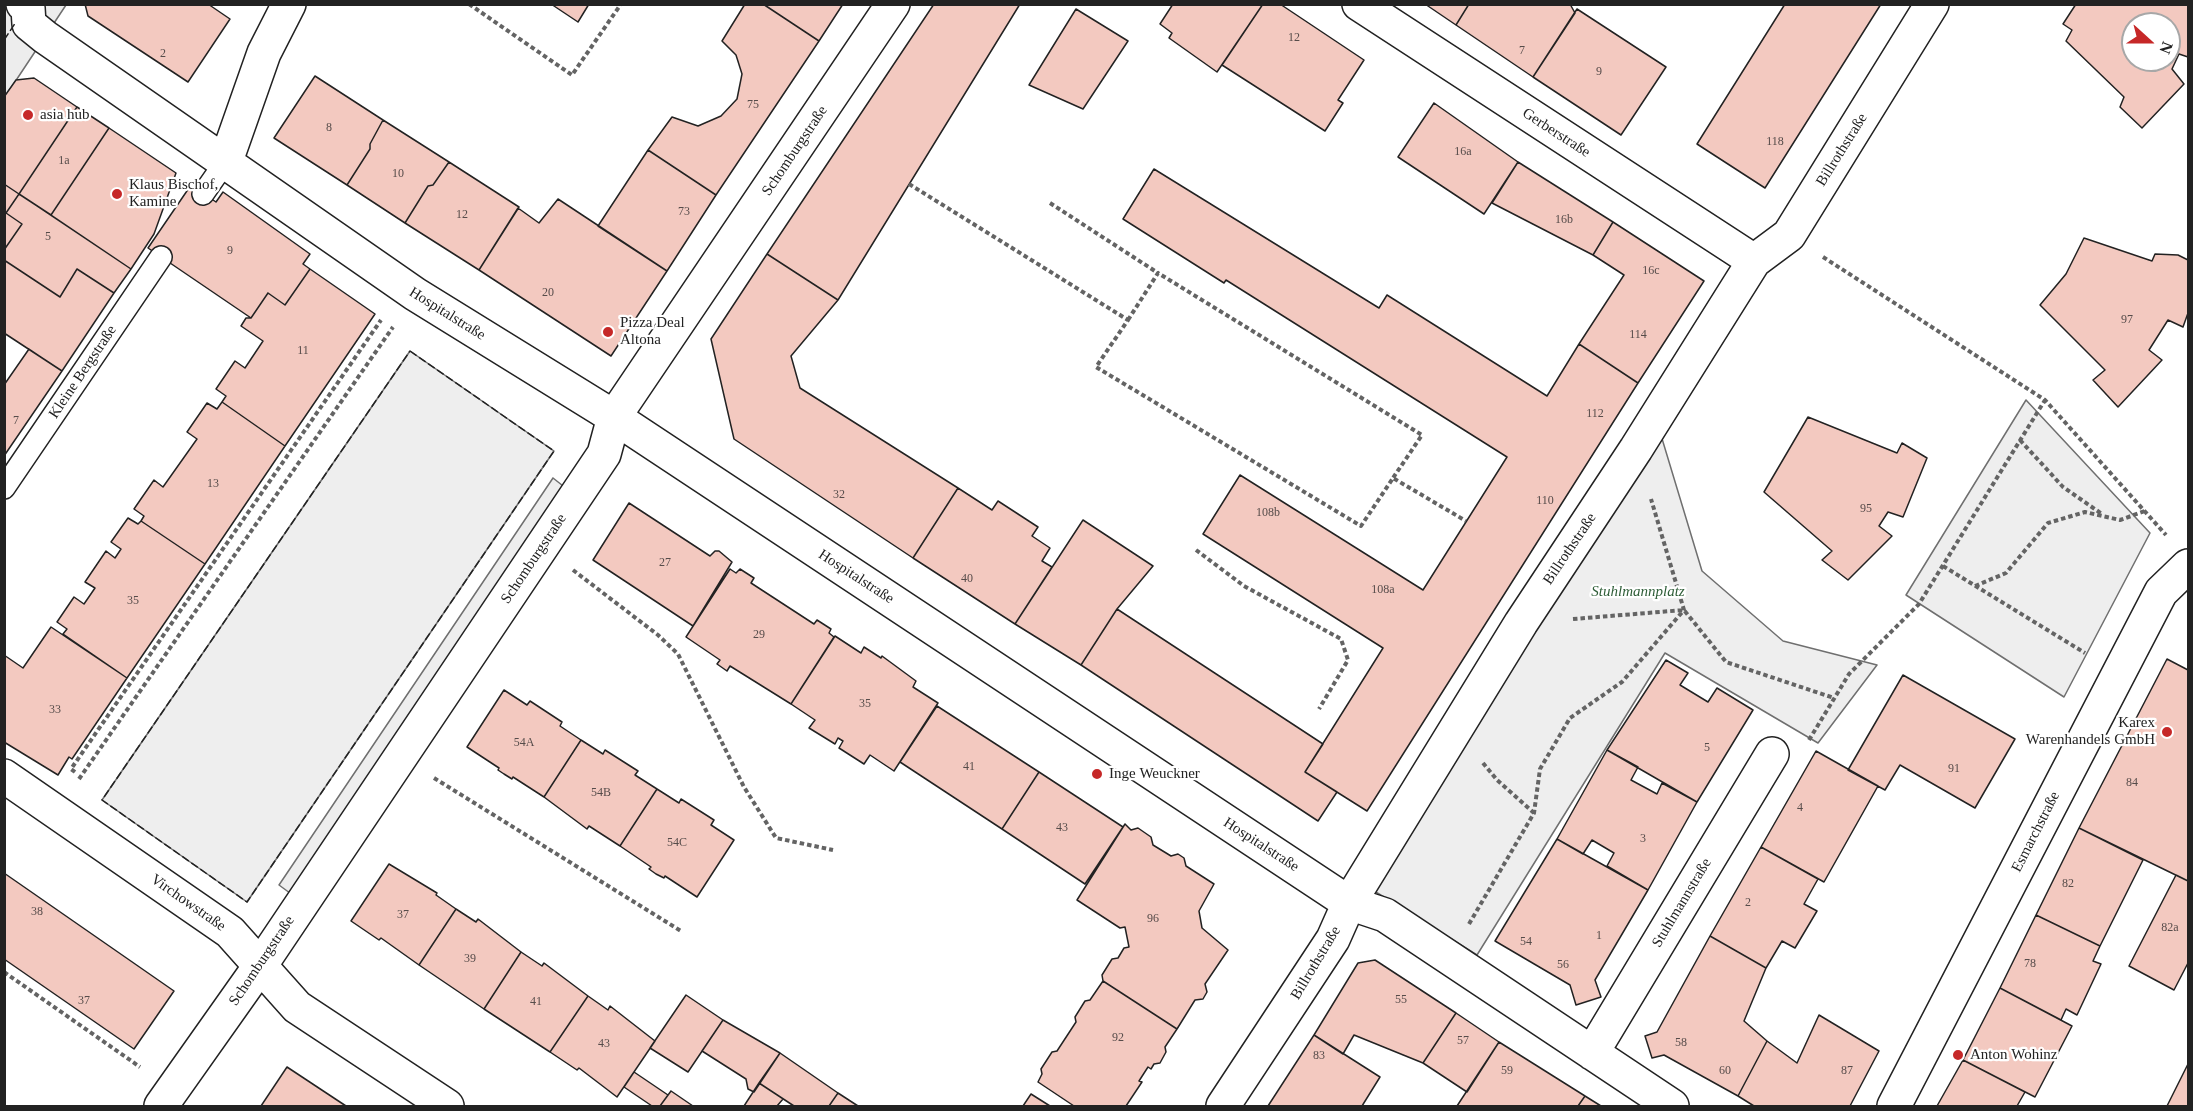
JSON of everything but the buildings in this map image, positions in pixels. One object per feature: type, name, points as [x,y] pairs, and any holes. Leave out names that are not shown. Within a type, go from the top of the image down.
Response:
[{"type":"street","name":"Hospitalstraße","points":[[23,4],[28,8],[29,24],[45,37],[415,294],[614,417],[1349,903],[1385,915],[1672,1107]]},
{"type":"street","points":[[226,161],[264,53],[290,4]]},
{"type":"street","name":"Schomburgstraße","points":[[167,1098],[260,966],[604,454],[614,417],[893,4]]},
{"type":"street","name":"Gerberstraße","points":[[1359,4],[1754,261]]},
{"type":"street","name":"Billrothstraße","points":[[1223,1107],[1333,939],[1349,903],[1521,623],[1636,449],[1754,261],[1790,235],[1932,4]]},
{"type":"street","name":"Esmarchstraße","points":[[1894,1107],[2117,673],[2181,555]]},
{"type":"street","name":"Stuhlmannstraße","points":[[1592,1053],[1772,754]]},
{"type":"street","name":"Virchowstraße","points":[[4,776],[230,932],[297,1007],[447,1107]]},
{"type":"lane","points":[[203,194],[226,161]]},
{"type":"lane","name":"Kleine Bergstraße","points":[[4,488],[161,257]]},
{"type":"path","points":[[469,4],[572,75],[621,4]]},
{"type":"path","points":[[909,184],[1128,320]]},
{"type":"path","points":[[1050,203],[1158,273],[1422,435],[1361,526],[1096,368],[1158,273]]},
{"type":"path","points":[[1790,235],[2045,400],[2145,511],[2181,555]]},
{"type":"path","points":[[57,812],[415,294]]},
{"type":"path","points":[[81,777],[71,770],[362,347],[383,318],[393,326]]},
{"type":"path","points":[[1772,754],[1807,743],[1849,674],[1919,604],[2045,400]]},
{"type":"path","points":[[2020,440],[2063,487],[2105,516]]},
{"type":"path","points":[[1636,449],[1683,610],[1726,662],[1834,698]]},
{"type":"path","points":[[1393,478],[1466,521]]},
{"type":"path","points":[[1975,586],[2006,573],[2048,523],[2085,512],[2120,520],[2145,511]]},
{"type":"path","points":[[542,546],[658,635],[678,654],[744,787],[776,838],[833,850]]},
{"type":"path","points":[[1196,550],[1244,586],[1341,639],[1348,660],[1319,709]]},
{"type":"path","points":[[1943,566],[2117,673]]},
{"type":"path","points":[[1521,623],[1683,610]]},
{"type":"path","points":[[1449,958],[1534,813],[1540,769],[1570,718],[1622,682],[1683,610]]},
{"type":"path","points":[[1456,730],[1497,780],[1534,813]]},
{"type":"path","points":[[400,757],[681,932]]},
{"type":"path","points":[[4,972],[167,1098]]},
{"type":"green space","points":[[410,351],[554,451],[247,902],[102,800]]},
{"type":"green space","points":[[2026,400],[2150,533],[2064,697],[1906,595]]},
{"type":"green space","name":"Stuhlmannplatz","points":[[1660,432],[1702,571],[1783,641],[1877,665],[1818,743],[1665,653],[1477,955],[1371,889]]},
{"type":"green space","points":[[553,478],[572,493],[298,899],[279,885]]},
{"type":"shaded area","points":[[5,5],[66,5],[5,97]]},
{"type":"fence","points":[[4,40],[16,22]]},
{"type":"fence","points":[[410,351],[554,451],[247,902],[102,800],[410,351]]},
{"type":"place","name":"asia hub","points":[[28,115]]},
{"type":"place","name":"Klaus Bischof, Kamine","points":[[117,194]]},
{"type":"place","name":"Pizza Deal Altona","points":[[608,332]]},
{"type":"place","name":"Karex Warenhandels GmbH","points":[[2167,732]]},
{"type":"place","name":"Inge Weuckner","points":[[1097,774]]},
{"type":"place","name":"Anton Wohinz","points":[[1958,1055]]}]
